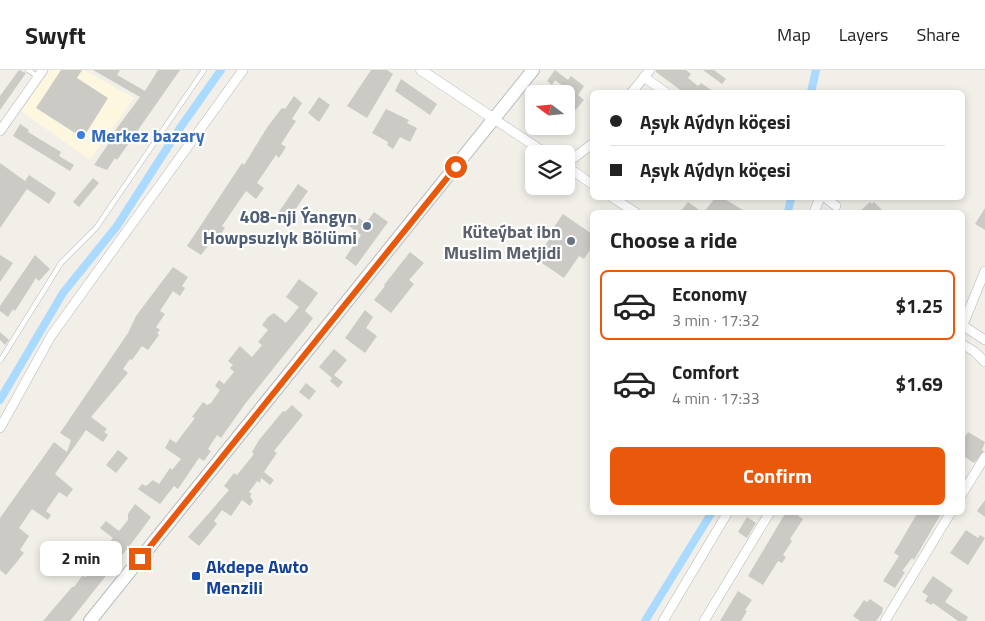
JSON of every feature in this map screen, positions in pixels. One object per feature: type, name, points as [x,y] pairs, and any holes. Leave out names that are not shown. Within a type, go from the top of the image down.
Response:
[{"type":"main road","points":[[90,621],[532,70]]},
{"type":"street","points":[[0,428],[50,336],[242,70]]},
{"type":"street","points":[[420,70],[533,145]]},
{"type":"street","points":[[0,131],[40,73]]},
{"type":"street","points":[[634,90],[647,73],[663,90]]},
{"type":"street","points":[[575,158],[590,146]]},
{"type":"street","points":[[575,172],[590,183]]},
{"type":"street","points":[[615,200],[632,210]]},
{"type":"street","points":[[828,200],[836,206]]},
{"type":"street","points":[[965,321],[985,271]]},
{"type":"street","points":[[965,327],[985,340]]},
{"type":"street","points":[[965,346],[985,362]]},
{"type":"street","points":[[965,489],[985,457]]},
{"type":"street","points":[[664,621],[726,515]]},
{"type":"street","points":[[704,621],[768,515]]},
{"type":"street","points":[[885,621],[949,515]]},
{"type":"lane","points":[[28,70],[40,73]]},
{"type":"lane","points":[[0,361],[61,263],[96,228],[204,70]]},
{"type":"shaded area","name":"Merkez bazary","points":[[50,70],[65,70],[76,77],[84,70],[134,98],[90,160],[21,111]]},
{"type":"building","points":[[19,70],[26,73],[0,110],[0,96]]},
{"type":"building","points":[[61,70],[82,70],[77,78],[108,98],[83,138],[36,108]]},
{"type":"building","points":[[93,70],[120,70],[117,75],[145,91],[158,70],[180,70],[117,160],[115,158],[107,170],[94,165],[113,137],[111,136],[140,97]]},
{"type":"building","points":[[371,70],[387,70],[393,74],[367,118],[347,106]]},
{"type":"building","points":[[555,70],[568,80],[571,76],[584,86],[578,95],[584,100],[575,110],[575,85],[562,85],[555,80],[552,85],[547,81]]},
{"type":"building","points":[[656,70],[686,70],[691,74],[688,78],[698,86],[701,83],[711,90],[680,90],[656,72]]},
{"type":"building","points":[[703,70],[714,70],[726,79],[722,84]]},
{"type":"building","points":[[401,79],[437,104],[430,115],[395,91]]},
{"type":"building","points":[[294,96],[302,103],[292,119],[296,121],[281,144],[286,147],[279,158],[276,155],[257,183],[264,188],[256,199],[246,191],[222,226],[225,228],[220,235],[218,233],[201,255],[187,246],[242,163],[244,165],[268,126],[282,108],[285,109]]},
{"type":"building","points":[[319,97],[330,105],[319,122],[308,113]]},
{"type":"building","points":[[386,109],[409,120],[407,123],[417,128],[410,142],[400,137],[393,149],[387,145],[388,142],[372,133]]},
{"type":"building","points":[[20,124],[29,130],[28,132],[61,152],[59,156],[74,165],[70,171],[13,136]]},
{"type":"building","points":[[0,163],[25,181],[29,175],[56,193],[49,204],[27,189],[0,228]]},
{"type":"building","points":[[93,178],[99,183],[79,207],[73,202]]},
{"type":"building","points":[[298,184],[308,191],[286,223],[276,216]]},
{"type":"building","points":[[713,200],[726,200],[743,210],[706,210]]},
{"type":"building","points":[[688,202],[699,210],[682,210]]},
{"type":"building","points":[[870,202],[872,204],[874,202],[882,210],[861,210]]},
{"type":"building","points":[[985,208],[985,230],[975,224]]},
{"type":"building","points":[[349,211],[366,223],[374,212],[388,222],[356,266],[345,258],[361,235],[342,221]]},
{"type":"building","name":"Küteýbat ibn Muslim Metjidi","points":[[563,214],[590,233],[590,250],[584,259],[579,256],[564,278],[536,259],[554,232],[552,230]]},
{"type":"building","points":[[410,252],[424,263],[409,280],[414,284],[391,313],[374,300]]},
{"type":"building","points":[[0,255],[13,263],[0,282]]},
{"type":"building","points":[[35,255],[50,269],[39,281],[36,278],[15,311],[13,309],[8,317],[0,311],[0,306]]},
{"type":"building","points":[[173,267],[188,277],[182,286],[185,288],[180,296],[173,291],[160,311],[165,314],[156,327],[160,330],[157,333],[159,335],[148,350],[142,346],[132,360],[130,359],[123,369],[128,373],[91,417],[107,429],[104,432],[108,435],[103,442],[86,430],[55,474],[73,489],[67,497],[59,492],[46,511],[51,515],[48,520],[32,509],[19,528],[29,536],[20,550],[24,553],[6,575],[0,570],[0,518],[54,442],[67,452],[71,440],[60,433],[128,333],[136,316]]},
{"type":"building","points":[[299,279],[318,293],[305,311],[313,318],[245,404],[221,438],[217,435],[208,449],[211,451],[204,461],[199,458],[178,489],[174,486],[160,504],[138,489],[142,484],[146,486],[153,480],[159,484],[170,468],[172,470],[181,459],[165,448],[170,439],[176,443],[195,418],[192,417],[203,402],[207,405],[211,403],[220,390],[215,386],[219,380],[224,384],[234,372],[230,368],[233,365],[228,361],[240,346],[252,357],[262,345],[258,342],[268,330],[262,325],[268,317],[274,313],[286,323],[299,307],[286,297]]},
{"type":"building","points":[[365,310],[373,317],[366,328],[377,336],[365,353],[345,338]]},
{"type":"building","points":[[0,332],[9,340],[5,345],[0,340]]},
{"type":"building","points":[[334,349],[347,360],[334,375],[343,382],[338,388],[330,381],[332,378],[319,367]]},
{"type":"building","points":[[306,383],[316,391],[309,400],[299,392]]},
{"type":"building","points":[[292,405],[303,415],[274,451],[277,453],[264,472],[274,480],[270,485],[261,478],[260,483],[257,481],[249,492],[252,494],[250,496],[253,501],[250,506],[242,500],[231,516],[222,510],[214,521],[217,524],[199,546],[188,537],[229,490],[224,486],[234,473],[237,475],[254,454],[252,452],[259,440],[283,411],[285,412]]},
{"type":"building","points":[[968,432],[985,442],[982,450],[984,451],[974,463],[965,457],[965,437]]},
{"type":"building","points":[[118,450],[128,458],[116,473],[106,465]]},
{"type":"building","points":[[985,500],[985,517],[977,511]]},
{"type":"building","points":[[135,504],[151,517],[131,544],[70,621],[43,621],[82,576],[86,577],[101,559],[98,557],[113,538],[100,528],[106,521],[119,531],[128,520],[128,514]]},
{"type":"building","points":[[784,515],[797,515],[803,519],[790,539],[792,541],[783,555],[786,557],[782,563],[778,561],[763,585],[748,576]]},
{"type":"building","points":[[916,515],[940,515],[914,560],[912,558],[902,571],[905,572],[895,588],[883,581],[899,556],[894,553]]},
{"type":"building","points":[[747,517],[756,523],[747,538],[738,532]]},
{"type":"building","points":[[966,530],[978,538],[980,535],[985,538],[968,565],[950,553]]},
{"type":"building","points":[[933,576],[953,590],[945,602],[968,617],[966,621],[958,621],[933,603],[931,605],[925,601],[928,596],[922,592]]},
{"type":"building","points":[[738,591],[752,600],[745,610],[747,611],[741,621],[720,621]]},
{"type":"building","points":[[870,599],[883,608],[882,613],[876,621],[860,621],[853,616],[864,600],[867,602]]},
{"type":"waterway","points":[[0,400],[63,293],[117,226],[180,128],[221,70]]},
{"type":"waterway","points":[[811,90],[816,70]]},
{"type":"waterway","points":[[788,210],[791,200]]},
{"type":"waterway","points":[[645,621],[710,515]]},
{"type":"place","name":"Merkez bazary","points":[[81,135]]},
{"type":"place","name":"408-nji Ýangyn Howpsuzlyk Bölümi","points":[[367,226]]},
{"type":"place","name":"Küteýbat ibn Muslim Metjidi","points":[[571,241]]},
{"type":"place","name":"Akdepe Awto Menzili","points":[[196,576]]},
{"type":"route","points":[[140,559],[456,167]]}]
